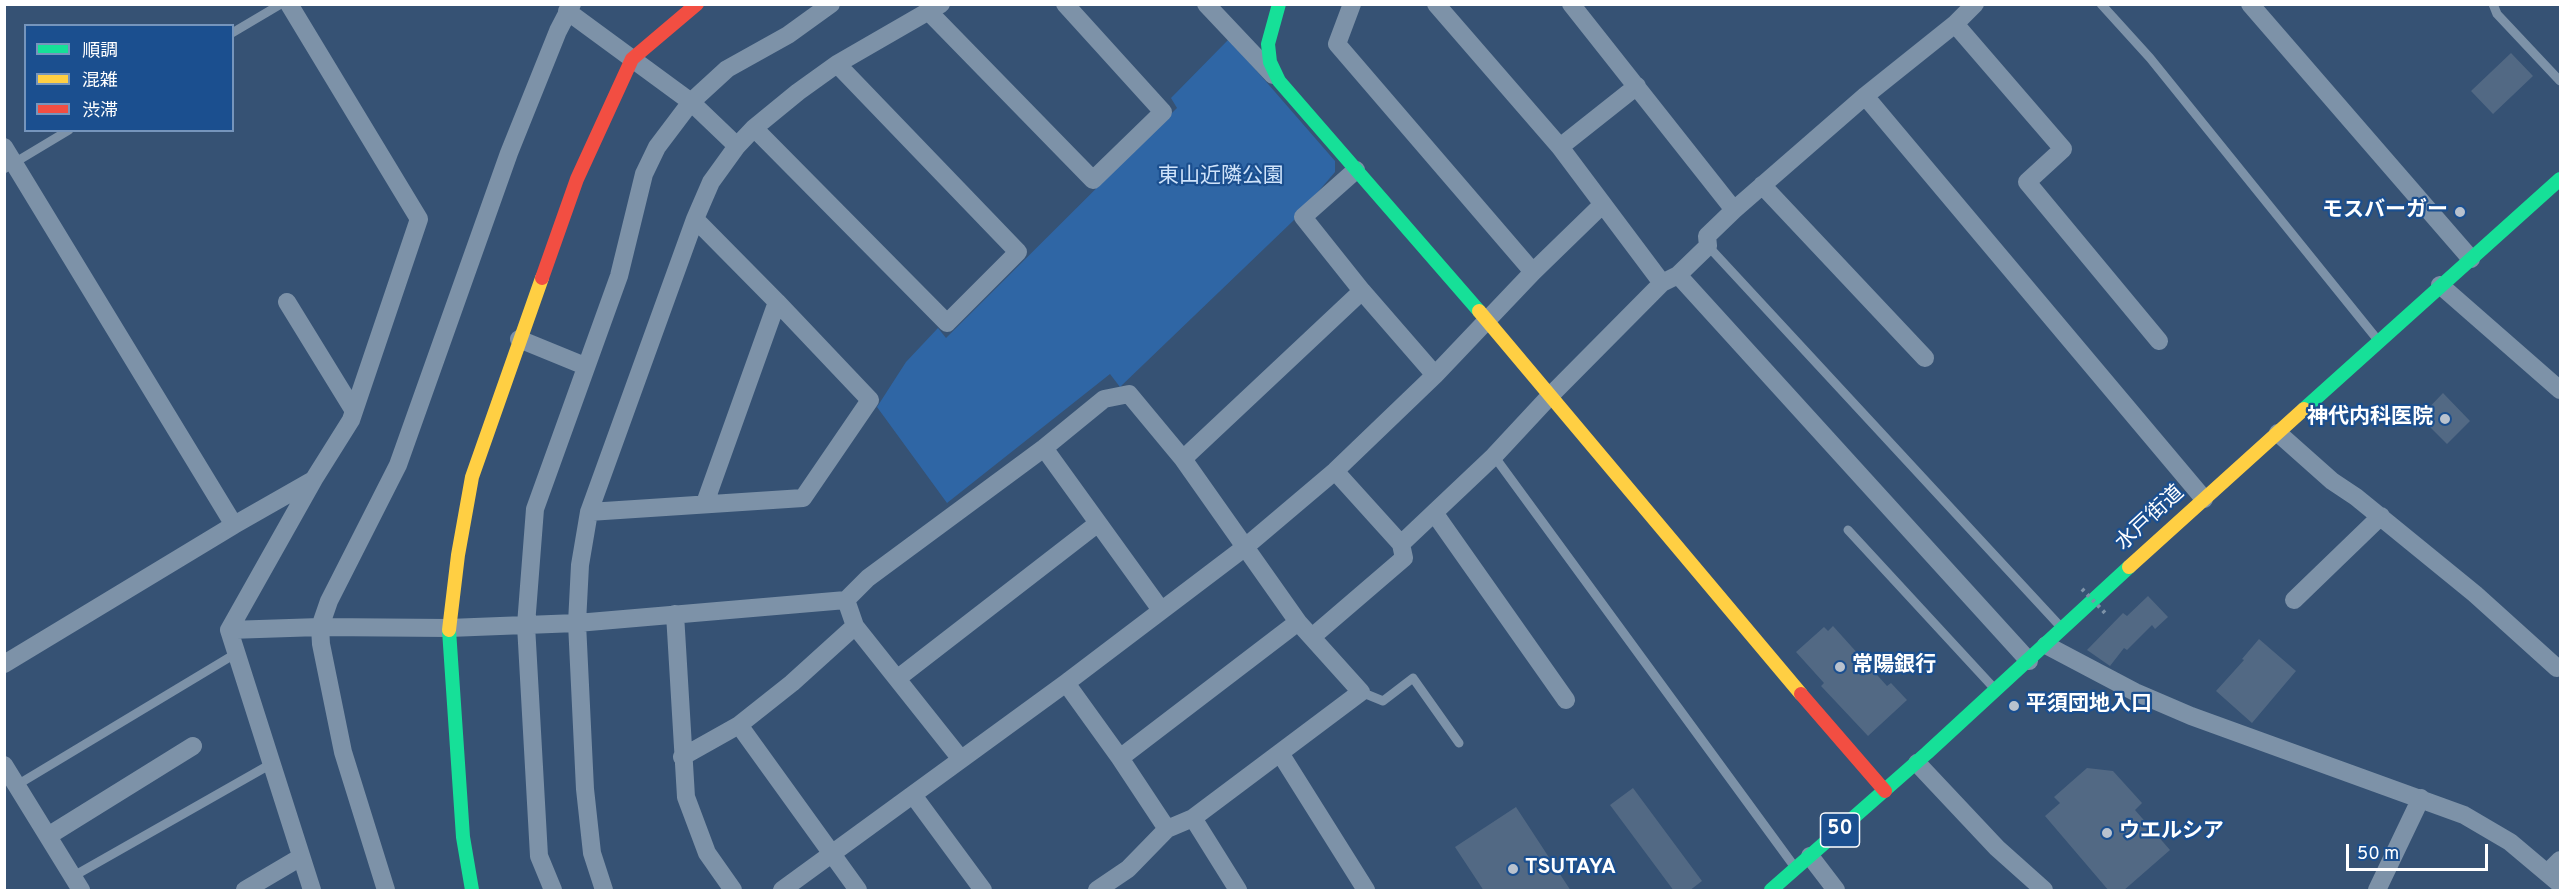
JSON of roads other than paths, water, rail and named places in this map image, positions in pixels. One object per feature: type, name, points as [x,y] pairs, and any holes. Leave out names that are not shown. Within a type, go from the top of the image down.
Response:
[{"type":"street","points":[[289,4],[419,219],[351,420],[314,479],[229,630],[312,891]]},
{"type":"street","points":[[472,891],[463,837],[449,628],[458,555],[472,477],[577,179],[632,59],[697,4]]},
{"type":"street","points":[[553,891],[540,856],[526,625],[535,509],[585,366],[620,276],[644,174],[657,147],[691,102],[727,69],[788,35],[831,4]]},
{"type":"street","points":[[604,891],[592,853],[585,789],[577,623],[580,565],[589,513],[695,219],[711,182],[737,146],[754,128],[798,92],[837,64],[935,8],[1093,180],[1163,112],[1065,4]]},
{"type":"street","points":[[1206,4],[1279,81],[1487,321],[1548,398],[1885,791]]},
{"type":"street","points":[[1279,4],[1268,44],[1270,62],[1279,81]]},
{"type":"street","points":[[1352,4],[1337,44],[1533,272]]},
{"type":"street","points":[[1436,4],[1560,147],[1603,204],[1670,279],[2029,661]]},
{"type":"street","points":[[1571,4],[1734,210]]},
{"type":"street","points":[[1401,544],[1494,456],[1548,398],[1670,279],[1708,246],[1707,236],[1734,210],[1864,96],[1955,24],[1975,4]]},
{"type":"street","points":[[2250,4],[2470,259]]},
{"type":"street","points":[[386,891],[343,752],[321,644],[320,627],[329,601],[398,465],[509,153],[570,8],[632,59],[691,102],[737,146]]},
{"type":"street","points":[[1955,24],[2063,149],[2027,182],[2159,342]]},
{"type":"street","points":[[754,128],[947,323],[1018,252],[837,64]]},
{"type":"street","points":[[1560,147],[1637,86]]},
{"type":"street","points":[[1864,96],[2204,499]]},
{"type":"street","points":[[4,147],[9,166],[234,525]]},
{"type":"street","points":[[1356,170],[1304,218],[1362,291],[1435,375]]},
{"type":"street","name":"水戸街道","points":[[1771,891],[1996,691],[2204,499],[2560,179]]},
{"type":"street","points":[[1762,185],[1925,358]]},
{"type":"street","points":[[782,891],[1244,548],[1335,471],[1435,375],[1533,272],[1603,204]]},
{"type":"street","points":[[589,513],[705,503],[803,498],[870,400],[695,219]]},
{"type":"street","points":[[2440,285],[2560,390]]},
{"type":"street","points":[[1183,459],[1362,291]]},
{"type":"street","points":[[287,302],[354,411]]},
{"type":"street","points":[[705,503],[777,302]]},
{"type":"street","points":[[519,339],[585,366]]},
{"type":"street","points":[[229,630],[320,627],[449,628],[577,623],[846,600],[868,578],[1044,448],[1104,399],[1129,394],[1183,459],[1298,622],[1360,692],[1193,818],[1167,829],[1128,869],[1097,891]]},
{"type":"street","points":[[2278,433],[2332,481],[2381,516],[2475,594],[2557,668]]},
{"type":"street","points":[[1044,448],[1161,610]]},
{"type":"street","points":[[1312,637],[1404,558],[1401,544],[1335,471]]},
{"type":"street","points":[[4,664],[314,479]]},
{"type":"street","points":[[1435,514],[1566,700]]},
{"type":"street","points":[[2294,600],[2381,516]]},
{"type":"street","points":[[898,678],[1097,524]]},
{"type":"street","points":[[846,600],[855,626],[960,758]]},
{"type":"street","points":[[675,614],[686,797],[707,854],[733,891]]},
{"type":"street","points":[[1120,758],[1298,622]]},
{"type":"street","points":[[682,758],[739,724],[792,683],[855,626]]},
{"type":"street","points":[[2046,645],[2135,692],[2191,716],[2464,815],[2556,872]]},
{"type":"street","points":[[1065,683],[1120,758],[1167,829]]},
{"type":"street","points":[[739,724],[858,891]]},
{"type":"street","points":[[48,836],[194,746]]},
{"type":"street","points":[[1280,753],[1366,891]]},
{"type":"street","points":[[1917,762],[1997,849],[2044,891]]},
{"type":"street","points":[[4,765],[77,884]]},
{"type":"street","points":[[913,795],[983,891]]},
{"type":"street","points":[[2378,891],[2421,798]]},
{"type":"street","points":[[1193,818],[1238,891]]},
{"type":"street","points":[[245,891],[301,857]]},
{"type":"street","points":[[1803,862],[1836,891]]},
{"type":"lane","points":[[234,32],[281,4]]},
{"type":"lane","points":[[2102,4],[2150,58],[2379,341]]},
{"type":"lane","points":[[2493,4],[2497,14],[2560,81]]},
{"type":"lane","points":[[9,166],[66,132]]},
{"type":"lane","points":[[1708,246],[2063,629]]},
{"type":"lane","points":[[1494,456],[1803,862]]},
{"type":"lane","points":[[1848,530],[1996,691]]},
{"type":"lane","points":[[17,786],[235,654]]},
{"type":"lane","points":[[1360,692],[1383,701],[1413,678],[1459,743]]},
{"type":"lane","points":[[77,884],[271,764]]},
{"type":"place","name":"モスバーガー","points":[[2460,212]]},
{"type":"place","name":"神代内科医院","points":[[2445,419]]},
{"type":"place","name":"常陽銀行","points":[[1840,667]]},
{"type":"place","name":"平須団地入口","points":[[2014,706]]},
{"type":"place","name":"ウエルシア","points":[[2107,833]]},
{"type":"place","name":"TSUTAYA","points":[[1513,869]]},
{"type":"park label","name":"東山近隣公園","points":[[1221,178]]}]
